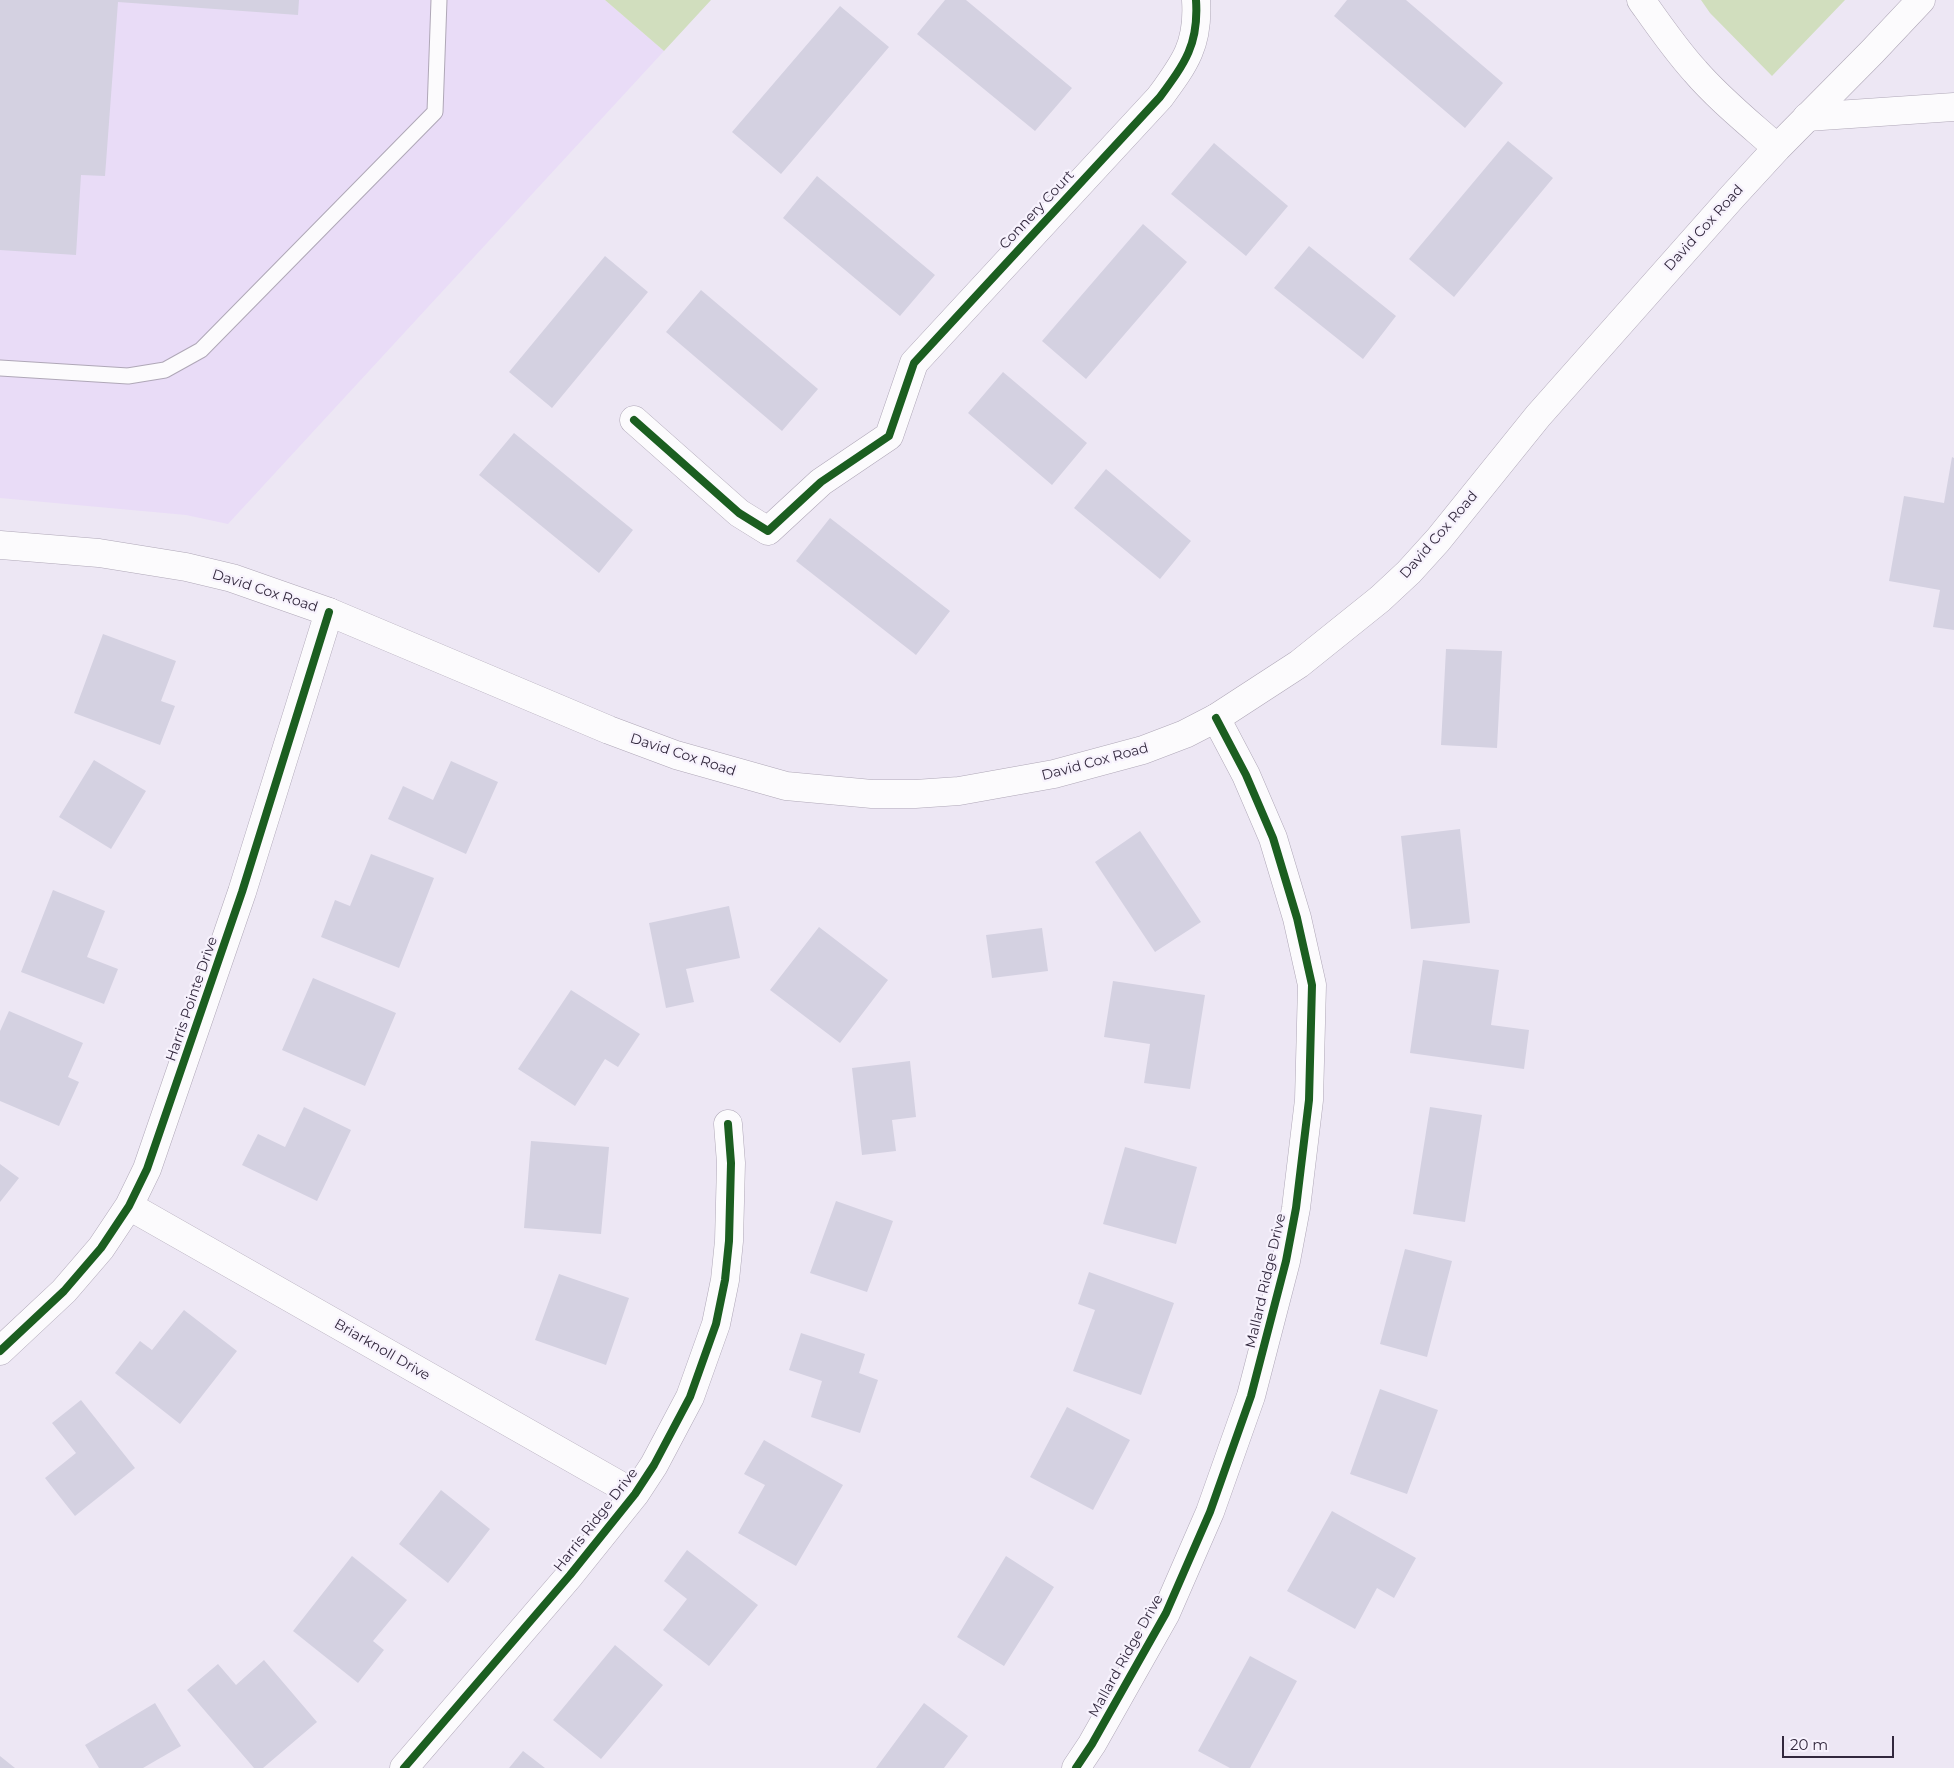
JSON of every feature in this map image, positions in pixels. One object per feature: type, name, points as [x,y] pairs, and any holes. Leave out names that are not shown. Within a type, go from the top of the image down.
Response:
[{"type":"street","name":"Connery Court","points":[[634,420],[739,514],[768,530],[821,482],[889,436],[914,363],[1160,96],[1184,64],[1195,37],[1196,0]]},
{"type":"street","points":[[1641,0],[1672,44],[1696,73],[1777,148]]},
{"type":"street","name":"David Cox Road","points":[[0,545],[99,553],[186,566],[232,578],[329,612],[609,730],[676,755],[786,786],[872,794],[959,791],[1054,774],[1143,750],[1185,734],[1216,718],[1299,664],[1380,599],[1409,572],[1438,540],[1538,416],[1777,148],[1921,0]]},
{"type":"street","points":[[1808,116],[1954,107]]},
{"type":"street","name":"Harris Pointe Drive","points":[[0,1351],[64,1292],[101,1248],[129,1206],[147,1169],[242,892],[329,612]]},
{"type":"street","name":"Mallard Ridge Drive","points":[[1076,1768],[1092,1744],[1166,1613],[1210,1512],[1251,1396],[1286,1262],[1296,1208],[1309,1100],[1312,985],[1297,918],[1273,838],[1246,775],[1216,718]]},
{"type":"street","name":"Harris Ridge Drive","points":[[404,1768],[570,1574],[635,1494],[654,1465],[690,1397],[716,1324],[725,1280],[730,1241],[731,1163],[728,1124]]},
{"type":"street","name":"Briarknoll Drive","points":[[129,1206],[635,1494]]},
{"type":"lane","points":[[0,368],[128,376],[165,370],[201,350],[435,112],[439,0]]},
{"type":"shaded area","points":[[0,0],[605,0],[664,51],[228,524],[186,515],[0,498]]},
{"type":"green space","points":[[605,0],[711,0],[664,51]]},
{"type":"green space","points":[[1701,0],[1845,0],[1772,76],[1710,13]]},
{"type":"building","points":[[0,0],[299,0],[298,15],[118,2],[105,176],[81,175],[76,255],[0,250]]},
{"type":"building","points":[[945,0],[966,0],[1072,88],[1035,131],[917,34]]},
{"type":"building","points":[[1347,0],[1406,0],[1503,83],[1465,128],[1334,16]]},
{"type":"building","points":[[840,6],[889,47],[781,174],[732,132]]},
{"type":"building","points":[[1508,141],[1553,178],[1454,297],[1409,259]]},
{"type":"building","points":[[1214,143],[1288,206],[1246,256],[1171,194]]},
{"type":"building","points":[[817,176],[935,275],[900,316],[783,218]]},
{"type":"building","points":[[1143,224],[1187,262],[1086,379],[1042,341]]},
{"type":"building","points":[[1309,246],[1396,316],[1363,359],[1274,288]]},
{"type":"building","points":[[605,256],[648,292],[552,408],[509,372]]},
{"type":"building","points":[[701,290],[818,389],[782,431],[666,332]]},
{"type":"building","points":[[1003,372],[1087,443],[1052,485],[968,413]]},
{"type":"building","points":[[514,433],[633,530],[599,573],[479,475]]},
{"type":"building","points":[[1952,457],[1954,458],[1954,630],[1933,627],[1940,590],[1889,581],[1904,496],[1944,503]]},
{"type":"building","points":[[1106,469],[1191,541],[1160,579],[1074,508]]},
{"type":"building","points":[[830,518],[950,611],[916,655],[796,561]]},
{"type":"building","points":[[103,634],[176,661],[161,701],[175,706],[160,745],[74,713]]},
{"type":"building","points":[[1446,649],[1502,651],[1497,748],[1441,745]]},
{"type":"building","points":[[94,760],[146,791],[111,849],[59,817]]},
{"type":"building","points":[[451,761],[498,782],[466,854],[388,819],[403,786],[433,800]]},
{"type":"building","points":[[1460,829],[1470,923],[1411,929],[1401,836]]},
{"type":"building","points":[[1140,831],[1201,922],[1155,952],[1095,862]]},
{"type":"building","points":[[371,854],[434,878],[399,968],[321,937],[335,900],[350,906]]},
{"type":"building","points":[[53,890],[105,911],[87,957],[118,969],[104,1004],[21,972]]},
{"type":"building","points":[[729,906],[740,958],[686,969],[694,1002],[666,1008],[649,923]]},
{"type":"building","points":[[819,927],[888,980],[840,1043],[770,990]]},
{"type":"building","points":[[1042,928],[1048,971],[992,978],[986,935]]},
{"type":"building","points":[[1423,960],[1499,970],[1491,1025],[1529,1030],[1524,1069],[1410,1053]]},
{"type":"building","points":[[313,978],[396,1013],[365,1086],[282,1050]]},
{"type":"building","points":[[1113,981],[1205,995],[1190,1089],[1144,1083],[1150,1044],[1104,1037]]},
{"type":"building","points":[[571,990],[640,1034],[618,1067],[605,1059],[575,1106],[518,1069]]},
{"type":"building","points":[[9,1011],[83,1043],[68,1077],[79,1082],[59,1126],[0,1101],[0,1031]]},
{"type":"building","points":[[910,1061],[916,1117],[892,1120],[896,1151],[862,1155],[852,1068]]},
{"type":"building","points":[[304,1107],[351,1130],[317,1201],[242,1165],[258,1134],[285,1147]]},
{"type":"building","points":[[1430,1107],[1482,1115],[1465,1222],[1413,1214]]},
{"type":"building","points":[[531,1141],[609,1147],[601,1234],[524,1228]]},
{"type":"building","points":[[1125,1147],[1197,1167],[1176,1244],[1103,1224]]},
{"type":"building","points":[[0,1164],[19,1178],[0,1202]]},
{"type":"building","points":[[836,1201],[893,1221],[867,1292],[810,1273]]},
{"type":"building","points":[[1405,1249],[1452,1261],[1427,1357],[1380,1344]]},
{"type":"building","points":[[1089,1272],[1174,1303],[1141,1395],[1073,1371],[1095,1310],[1078,1304]]},
{"type":"building","points":[[559,1274],[629,1298],[606,1365],[535,1340]]},
{"type":"building","points":[[184,1310],[237,1351],[180,1424],[115,1373],[140,1341],[152,1350]]},
{"type":"building","points":[[801,1333],[865,1354],[859,1373],[878,1380],[860,1433],[811,1417],[822,1381],[789,1370]]},
{"type":"building","points":[[1380,1389],[1438,1410],[1407,1494],[1350,1474]]},
{"type":"building","points":[[81,1400],[135,1468],[75,1516],[45,1478],[76,1453],[52,1423]]},
{"type":"building","points":[[1067,1407],[1130,1440],[1093,1510],[1030,1477]]},
{"type":"building","points":[[764,1440],[843,1485],[796,1566],[738,1533],[765,1485],[744,1474]]},
{"type":"building","points":[[441,1490],[490,1529],[448,1583],[399,1544]]},
{"type":"building","points":[[1332,1511],[1416,1558],[1394,1598],[1377,1588],[1355,1629],[1287,1591]]},
{"type":"building","points":[[687,1550],[758,1605],[709,1666],[663,1630],[687,1599],[664,1581]]},
{"type":"building","points":[[352,1556],[407,1600],[373,1641],[384,1650],[358,1683],[293,1631]]},
{"type":"building","points":[[1006,1556],[1054,1587],[1004,1666],[957,1637]]},
{"type":"building","points":[[615,1645],[663,1685],[601,1759],[553,1720]]},
{"type":"building","points":[[1250,1656],[1297,1681],[1250,1768],[1230,1768],[1198,1751]]},
{"type":"building","points":[[264,1660],[317,1722],[263,1768],[254,1768],[187,1690],[218,1664],[236,1685]]},
{"type":"building","points":[[155,1703],[181,1746],[143,1768],[99,1768],[85,1745]]},
{"type":"building","points":[[924,1703],[968,1736],[944,1768],[876,1768]]},
{"type":"building","points":[[523,1751],[545,1768],[509,1768]]},
{"type":"building","points":[[0,1756],[15,1768],[0,1768]]},
{"type":"cycle path","points":[[634,420],[739,513],[768,531],[821,482],[889,436],[914,363],[1169,85],[1183,63],[1193,41],[1196,0]]},
{"type":"cycle path","points":[[0,1351],[64,1291],[101,1248],[129,1206],[147,1169],[242,892],[329,612]]},
{"type":"cycle path","points":[[1076,1768],[1092,1744],[1166,1613],[1210,1512],[1251,1396],[1286,1261],[1296,1208],[1309,1100],[1312,985],[1297,918],[1273,838],[1246,775],[1216,718]]},
{"type":"cycle path","points":[[404,1768],[570,1575],[635,1494],[654,1465],[690,1397],[716,1324],[725,1280],[729,1241],[731,1163],[728,1124]]}]
